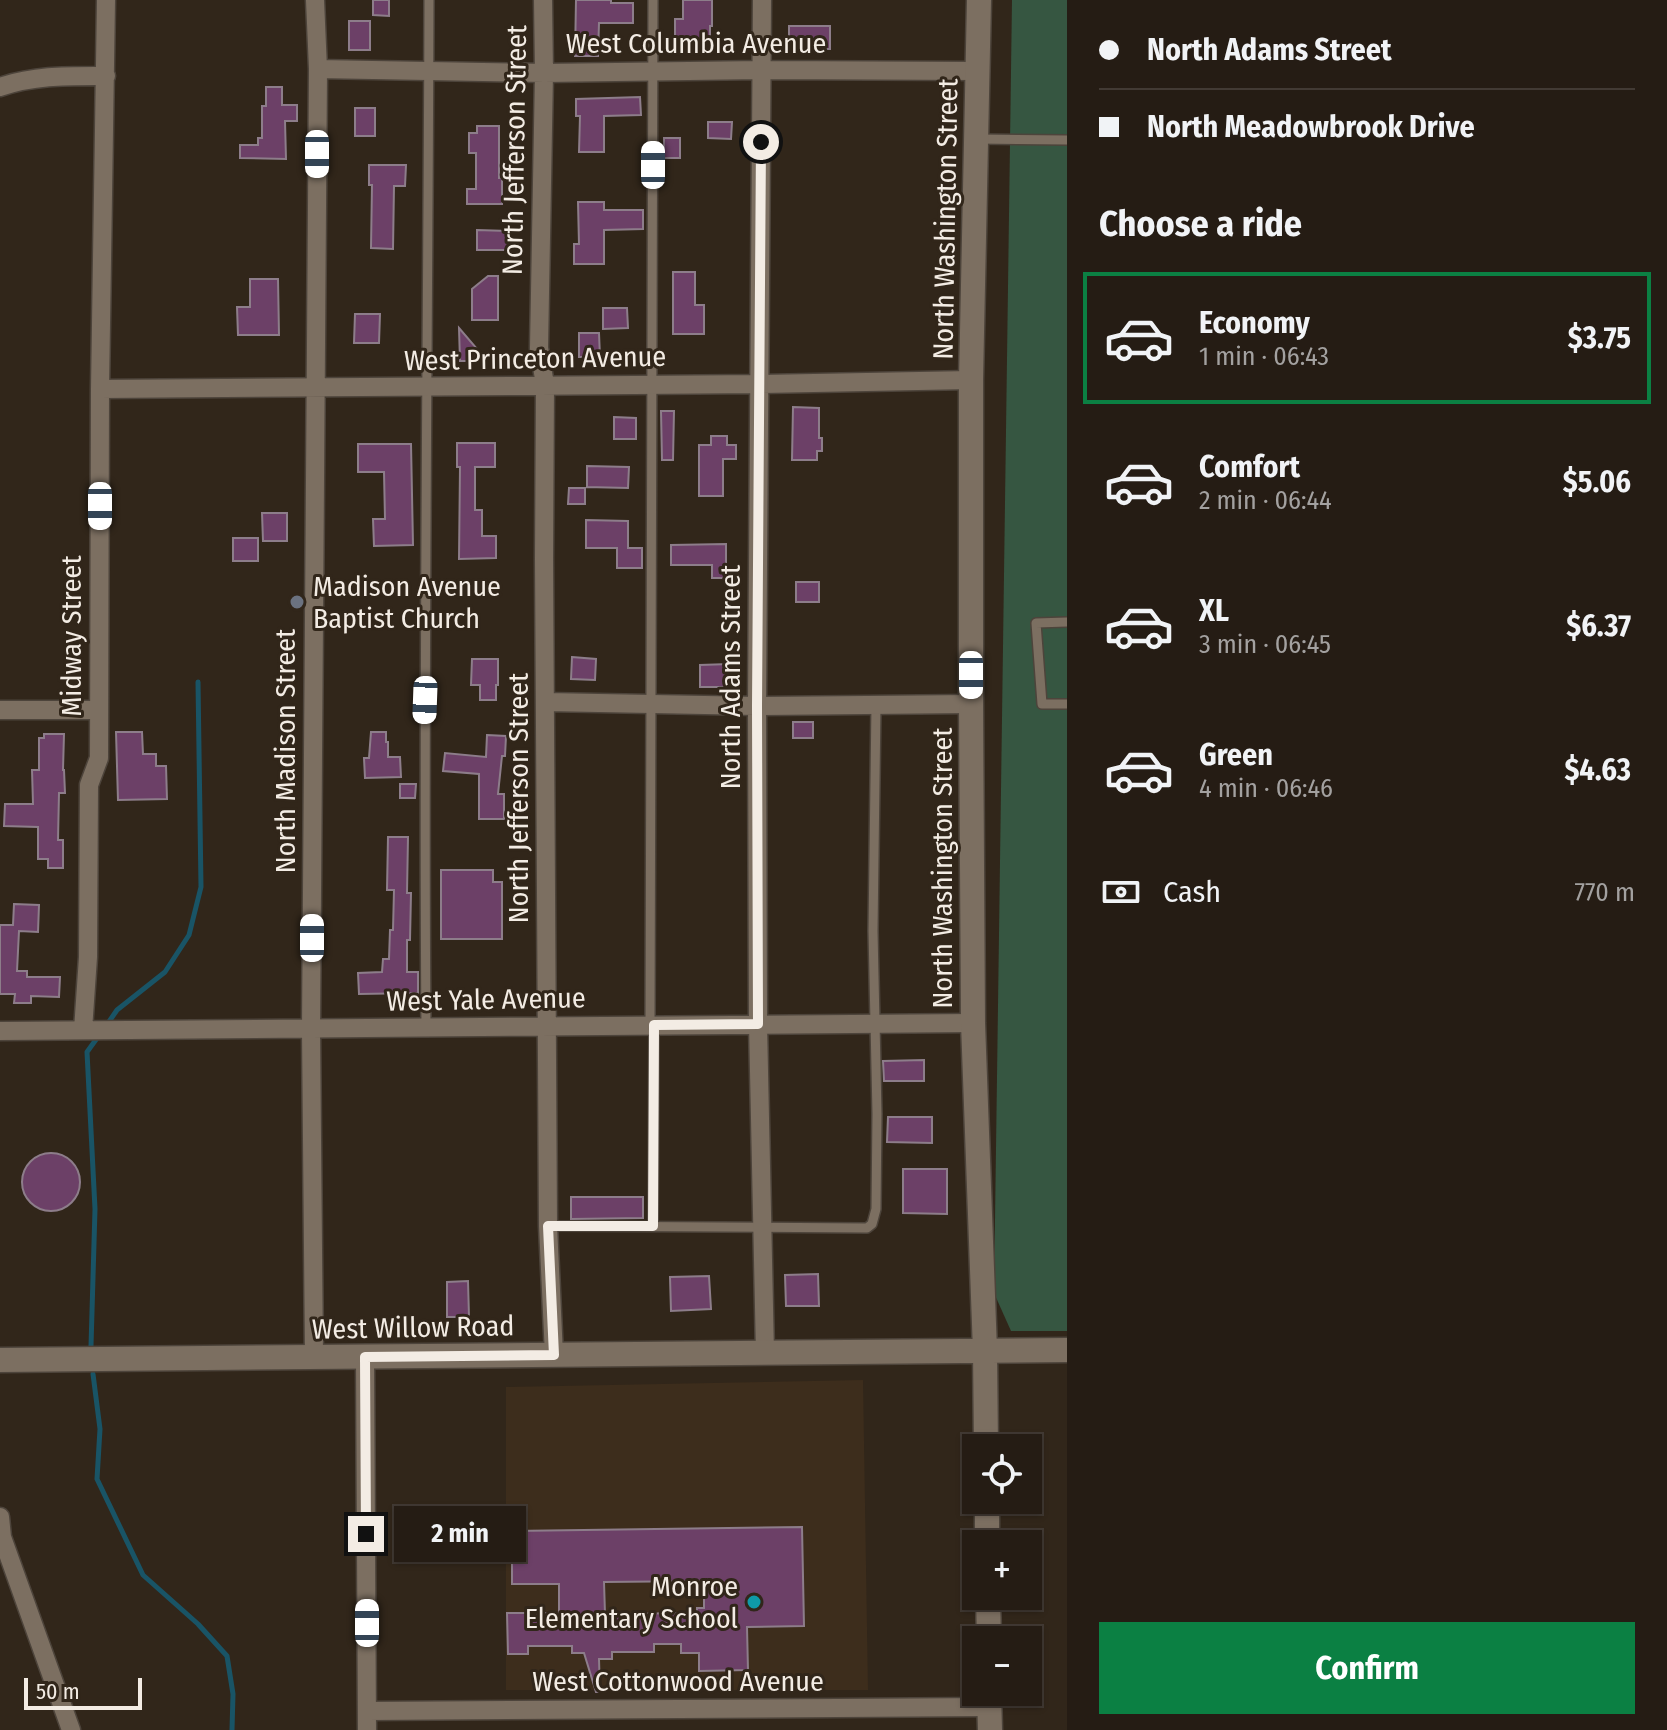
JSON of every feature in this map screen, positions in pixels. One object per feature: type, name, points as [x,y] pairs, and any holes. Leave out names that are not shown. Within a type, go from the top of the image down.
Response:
[{"type":"street","name":"Midway Street","points":[[83,1030],[88,957],[89,785],[99,758],[100,389],[106,0]]},
{"type":"street","name":"North Madison Street","points":[[314,1357],[311,1030],[318,69],[315,0]]},
{"type":"street","name":"North Jefferson Street","points":[[543,0],[539,348],[545,385],[548,1226],[554,1355]]},
{"type":"street","name":"North Adams Street","points":[[762,0],[757,706],[758,1024],[765,1354]]},
{"type":"street","name":"North Washington Street","points":[[979,0],[971,380],[971,704],[973,1023],[986,1434]]},
{"type":"street","name":"West Columbia Avenue","points":[[318,69],[544,73],[978,71]]},
{"type":"street","points":[[0,87],[21,80],[58,76],[106,76]]},
{"type":"street","name":"West Princeton Avenue","points":[[100,389],[971,380]]},
{"type":"street","points":[[546,702],[757,706],[971,704]]},
{"type":"street","points":[[0,710],[98,710]]},
{"type":"street","name":"West Yale Avenue","points":[[0,1031],[973,1023]]},
{"type":"street","name":"West Willow Road","points":[[0,1360],[1067,1350]]},
{"type":"street","points":[[365,1357],[367,1721]]},
{"type":"street","points":[[0,1517],[1,1537],[71,1730]]},
{"type":"street","name":"West Cottonwood Avenue","points":[[367,1721],[989,1710]]},
{"type":"lane","points":[[426,1028],[429,0]]},
{"type":"lane","points":[[653,0],[653,1226]]},
{"type":"lane","points":[[977,139],[1067,140]]},
{"type":"lane","points":[[1067,622],[1036,623],[1042,704],[1067,704]]},
{"type":"lane","points":[[548,1226],[867,1228],[872,1224],[876,1209],[877,1114],[873,931],[876,705]]},
{"type":"shaded area","points":[[863,1380],[868,1690],[506,1690],[506,1387]]},
{"type":"green space","points":[[1012,0],[1067,0],[1067,1331],[1011,1331],[994,1293]]},
{"type":"building","points":[[373,0],[389,0],[389,16],[373,15]]},
{"type":"building","points":[[576,0],[633,3],[633,23],[599,23],[598,56],[575,56]]},
{"type":"building","points":[[683,0],[712,0],[710,48],[675,48],[675,19],[683,19]]},
{"type":"building","points":[[349,21],[370,21],[370,50],[349,50]]},
{"type":"building","points":[[789,26],[830,26],[830,49],[789,49]]},
{"type":"building","points":[[266,87],[282,87],[282,105],[297,105],[297,121],[285,121],[286,159],[240,158],[240,145],[258,145],[258,138],[262,138],[262,106],[266,106]]},
{"type":"building","points":[[640,97],[641,115],[604,116],[604,152],[579,152],[580,116],[576,116],[576,99]]},
{"type":"building","points":[[355,108],[375,108],[375,136],[355,136]]},
{"type":"building","points":[[708,122],[732,122],[731,139],[708,138]]},
{"type":"building","points":[[477,126],[499,126],[502,204],[467,204],[467,189],[476,189],[476,153],[469,153],[469,133],[477,133]]},
{"type":"building","points":[[664,138],[680,138],[680,158],[664,158]]},
{"type":"building","points":[[369,165],[406,165],[405,186],[394,186],[393,249],[371,248],[372,185],[369,185]]},
{"type":"building","points":[[578,202],[604,202],[604,210],[643,210],[643,229],[604,230],[604,264],[574,264],[574,244],[579,244]]},
{"type":"building","points":[[477,230],[508,231],[508,250],[477,250]]},
{"type":"building","points":[[673,272],[695,272],[695,305],[704,305],[704,334],[673,334]]},
{"type":"building","points":[[488,276],[498,276],[498,320],[472,320],[472,289]]},
{"type":"building","points":[[250,279],[278,279],[279,335],[238,335],[237,307],[250,307]]},
{"type":"building","points":[[603,308],[627,308],[628,328],[603,329]]},
{"type":"building","points":[[355,314],[380,314],[379,343],[354,343]]},
{"type":"building","points":[[459,328],[478,350],[478,361],[460,361]]},
{"type":"building","points":[[579,333],[599,333],[600,357],[579,357]]},
{"type":"building","points":[[793,407],[819,408],[822,451],[817,451],[817,460],[792,460]]},
{"type":"building","points":[[661,411],[674,411],[673,460],[662,460]]},
{"type":"building","points":[[614,417],[636,418],[636,439],[614,439]]},
{"type":"building","points":[[711,436],[727,436],[727,445],[736,445],[736,459],[723,459],[723,496],[699,496],[699,445],[711,445]]},
{"type":"building","points":[[457,443],[495,443],[495,467],[475,467],[475,510],[482,510],[482,536],[496,536],[496,558],[459,559],[460,467],[457,467]]},
{"type":"building","points":[[358,444],[411,444],[413,545],[374,546],[373,519],[385,519],[384,472],[358,472]]},
{"type":"building","points":[[587,466],[629,467],[628,488],[587,487]]},
{"type":"building","points":[[569,488],[585,488],[585,504],[568,504]]},
{"type":"building","points":[[262,513],[287,513],[287,541],[263,541]]},
{"type":"building","points":[[586,520],[628,521],[628,548],[642,548],[642,568],[617,568],[617,548],[586,548]]},
{"type":"building","points":[[233,538],[258,538],[258,561],[233,561]]},
{"type":"building","points":[[726,544],[726,578],[712,578],[712,565],[671,565],[671,545]]},
{"type":"building","points":[[796,582],[819,582],[819,602],[796,602]]},
{"type":"building","points":[[572,657],[596,659],[595,680],[571,679]]},
{"type":"building","points":[[472,659],[498,659],[496,700],[480,700],[480,685],[471,685]]},
{"type":"building","points":[[729,664],[729,687],[700,687],[700,665]]},
{"type":"building","points":[[793,722],[813,722],[813,738],[793,738]]},
{"type":"building","points":[[116,732],[142,732],[143,754],[156,754],[156,766],[166,766],[167,799],[118,800]]},
{"type":"building","points":[[371,732],[386,732],[388,757],[400,757],[401,777],[365,778],[364,758],[369,758]]},
{"type":"building","points":[[44,734],[64,734],[65,793],[59,793],[58,840],[63,840],[63,868],[48,868],[48,859],[38,859],[38,827],[4,826],[5,804],[33,804],[32,770],[39,770],[39,738],[44,738]]},
{"type":"building","points":[[487,735],[506,736],[498,794],[504,794],[504,819],[479,819],[479,774],[443,771],[445,753],[486,757]]},
{"type":"building","points":[[400,784],[416,784],[415,798],[400,798]]},
{"type":"building","points":[[388,837],[408,837],[407,893],[411,893],[407,972],[418,972],[418,993],[359,994],[358,973],[382,972],[383,959],[389,959],[394,890],[387,890]]},
{"type":"building","points":[[441,870],[493,870],[493,882],[502,882],[502,939],[441,939]]},
{"type":"building","points":[[14,904],[39,905],[38,932],[19,931],[17,971],[27,971],[27,977],[60,977],[59,997],[31,996],[31,1003],[14,1003],[15,994],[0,994],[0,925],[13,925]]},
{"type":"building","points":[[924,1060],[924,1081],[884,1081],[883,1061]]},
{"type":"building","points":[[888,1117],[932,1117],[932,1143],[887,1142]]},
{"type":"building","points":[[51,1153],[62,1155],[71,1162],[78,1171],[78,1193],[71,1202],[62,1209],[51,1211],[40,1209],[31,1202],[24,1193],[22,1182],[24,1171],[31,1162],[40,1155]]},
{"type":"building","points":[[903,1169],[947,1169],[947,1214],[903,1213]]},
{"type":"building","points":[[571,1197],[643,1197],[643,1218],[571,1219]]},
{"type":"building","points":[[818,1274],[819,1306],[786,1306],[785,1275]]},
{"type":"building","points":[[709,1276],[711,1309],[671,1311],[670,1277]]},
{"type":"building","points":[[468,1281],[469,1317],[447,1317],[447,1282]]},
{"type":"building","name":"Monroe Elementary School","points":[[802,1527],[804,1626],[747,1627],[748,1670],[699,1671],[699,1653],[681,1653],[681,1644],[654,1644],[654,1652],[612,1652],[612,1659],[599,1659],[600,1692],[596,1692],[584,1653],[572,1653],[572,1646],[528,1646],[528,1654],[508,1654],[507,1613],[559,1613],[559,1584],[512,1584],[512,1531]],"holes":[[[704,1581],[704,1608],[697,1608],[697,1613],[605,1614],[604,1582]]]},
{"type":"waterway","points":[[106,1026],[117,1010],[165,972],[189,935],[201,887],[198,682]]},
{"type":"waterway","points":[[91,1346],[95,1209],[87,1052],[100,1034]]},
{"type":"waterway","points":[[93,1374],[100,1429],[97,1479],[143,1575],[198,1624],[227,1656],[233,1694],[232,1730]]},
{"type":"place","name":"Madison Avenue Baptist Church","points":[[297,602]]},
{"type":"place","name":"Monroe Elementary School","points":[[754,1602]]},
{"type":"route","points":[[366,1534],[365,1357],[554,1355],[548,1226],[653,1226],[654,1025],[758,1024],[761,142]]}]
